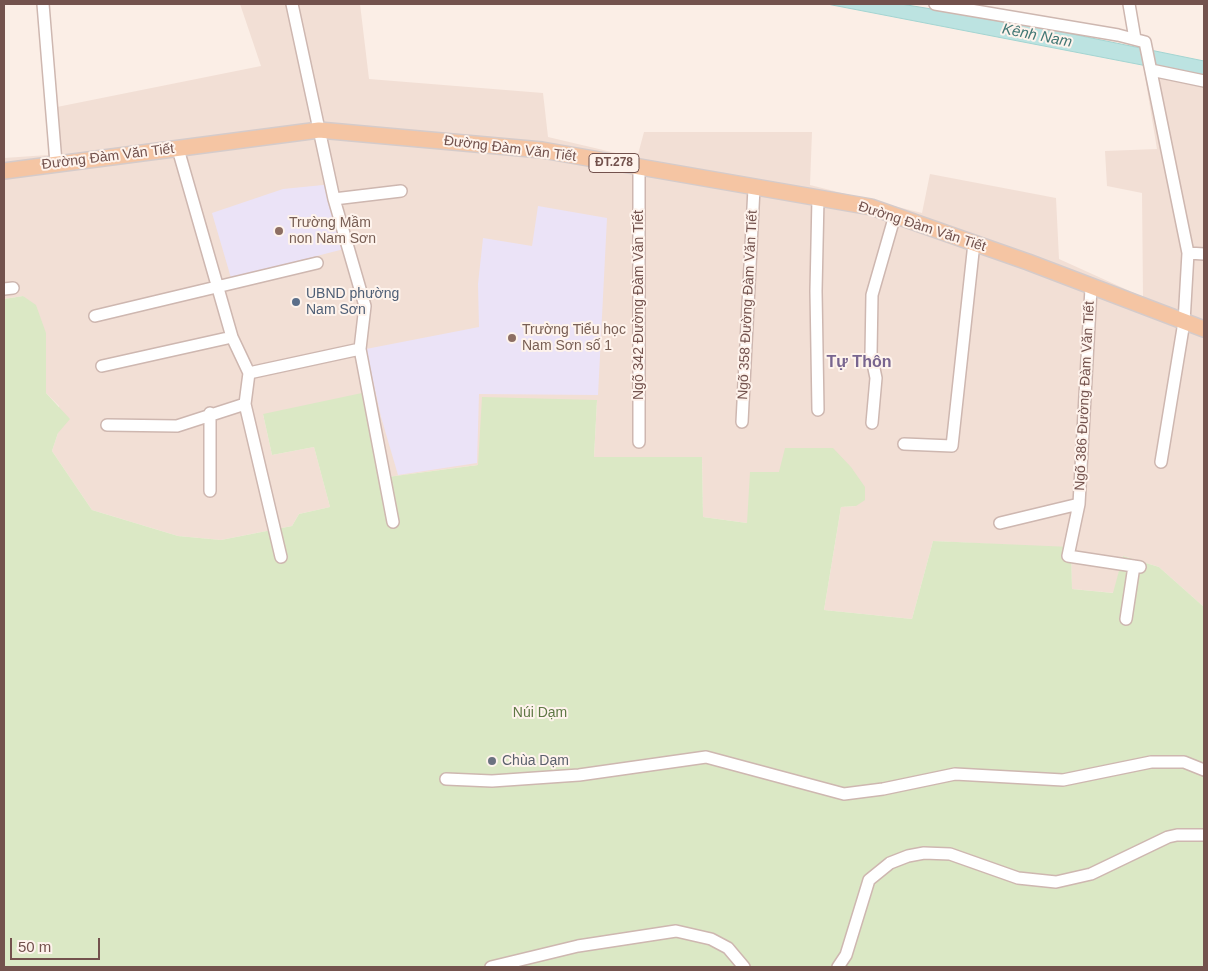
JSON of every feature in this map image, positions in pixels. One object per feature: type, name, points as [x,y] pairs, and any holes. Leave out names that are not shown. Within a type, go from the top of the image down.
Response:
[{"type":"main road","name":"Đường Đàm Văn Tiết","points":[[4,171],[319,130],[542,150],[871,207],[974,243],[1204,329]]},
{"type":"street","points":[[43,4],[56,163]]},
{"type":"street","points":[[292,4],[334,199],[365,306],[360,350],[393,522]]},
{"type":"street","points":[[935,4],[1140,40]]},
{"type":"street","points":[[1129,4],[1151,70],[1188,253],[1184,322],[1161,462]]},
{"type":"street","points":[[1151,70],[1204,81]]},
{"type":"street","points":[[178,149],[232,337],[249,373],[245,404],[280,557]]},
{"type":"street","name":"Ngõ 342 Đường Đàm Văn Tiết","points":[[639,167],[639,442]]},
{"type":"street","name":"Ngõ 358 Đường Đàm Văn Tiết","points":[[742,422],[754,188]]},
{"type":"street","points":[[334,199],[401,191]]},
{"type":"street","points":[[818,198],[816,291],[818,410]]},
{"type":"street","points":[[872,423],[876,378],[871,354],[872,294],[895,216]]},
{"type":"street","points":[[904,444],[952,446],[974,243]]},
{"type":"street","points":[[1188,253],[1204,254]]},
{"type":"street","points":[[95,316],[317,263]]},
{"type":"street","name":"Ngõ 386 Đường Đàm Văn Tiết","points":[[1091,288],[1079,504],[1068,556],[1137,567],[1126,620]]},
{"type":"street","points":[[102,366],[232,337]]},
{"type":"street","points":[[249,373],[360,350]]},
{"type":"street","points":[[107,425],[177,426],[210,413],[245,404]]},
{"type":"street","points":[[210,413],[210,491]]},
{"type":"street","name":"Ngõ 386 Đường Đàm Văn Tiết","points":[[1000,523],[1079,504]]},
{"type":"street","points":[[446,779],[492,780],[579,775],[706,757],[844,794],[883,789],[955,774],[1063,780],[1151,762],[1184,762],[1204,770]]},
{"type":"street","points":[[838,967],[846,955],[869,880],[890,863],[908,856],[924,853],[950,854],[1018,878],[1056,882],[1091,874],[1177,835],[1204,835]]},
{"type":"street","points":[[491,967],[578,946],[676,931],[711,939],[732,952],[744,967]]},
{"type":"shaded area","points":[[240,4],[360,4],[369,79],[543,93],[548,137],[637,158],[644,132],[812,132],[810,185],[922,213],[930,174],[1056,198],[1059,259],[1143,297],[1142,193],[1107,186],[1105,151],[1157,149],[1143,65],[1204,77],[1204,607],[1159,567],[1123,556],[1114,593],[1072,589],[1071,548],[933,541],[912,619],[824,610],[841,507],[856,506],[779,472],[747,523],[703,517],[702,457],[594,457],[597,400],[478,465],[380,478],[263,414],[272,455],[314,447],[330,507],[299,514],[292,526],[221,540],[178,536],[92,510],[52,451],[58,433],[59,406],[46,393],[45,365],[23,296],[4,299],[4,158],[48,155],[47,109],[261,66]]},
{"type":"shaded area","name":"Trường Mầm non Nam Sơn","points":[[333,184],[344,249],[231,278],[212,213],[283,189]]},
{"type":"shaded area","name":"Trường Tiểu học Nam Sơn số 1","points":[[538,206],[607,218],[598,395],[479,394],[477,463],[398,475],[381,417],[366,349],[479,327],[478,284],[483,238],[532,246]]},
{"type":"green space","name":"Núi Dạm","points":[[23,296],[36,305],[46,333],[46,393],[70,419],[58,433],[52,451],[92,510],[178,536],[221,540],[292,526],[299,514],[330,507],[314,447],[272,455],[263,414],[362,393],[380,478],[478,465],[482,397],[597,400],[594,457],[702,457],[703,517],[747,523],[750,472],[779,472],[785,448],[833,448],[851,467],[865,487],[865,500],[856,506],[841,507],[824,610],[912,619],[933,541],[1071,547],[1072,589],[1113,593],[1123,556],[1159,567],[1204,607],[1204,967],[4,967],[4,299]]},
{"type":"water","name":"Kênh Nam","points":[[827,4],[901,4],[1023,24],[1204,61],[1204,77]]},
{"type":"place","name":"Trường Mầm non Nam Sơn","points":[[279,231]]},
{"type":"place","name":"UBND phường Nam Sơn","points":[[296,302]]},
{"type":"place","name":"Trường Tiểu học Nam Sơn số 1","points":[[512,338]]},
{"type":"place","name":"Chùa Dạm","points":[[492,761]]},
{"type":"district","name":"Tự Thôn","points":[[859,363]]}]
